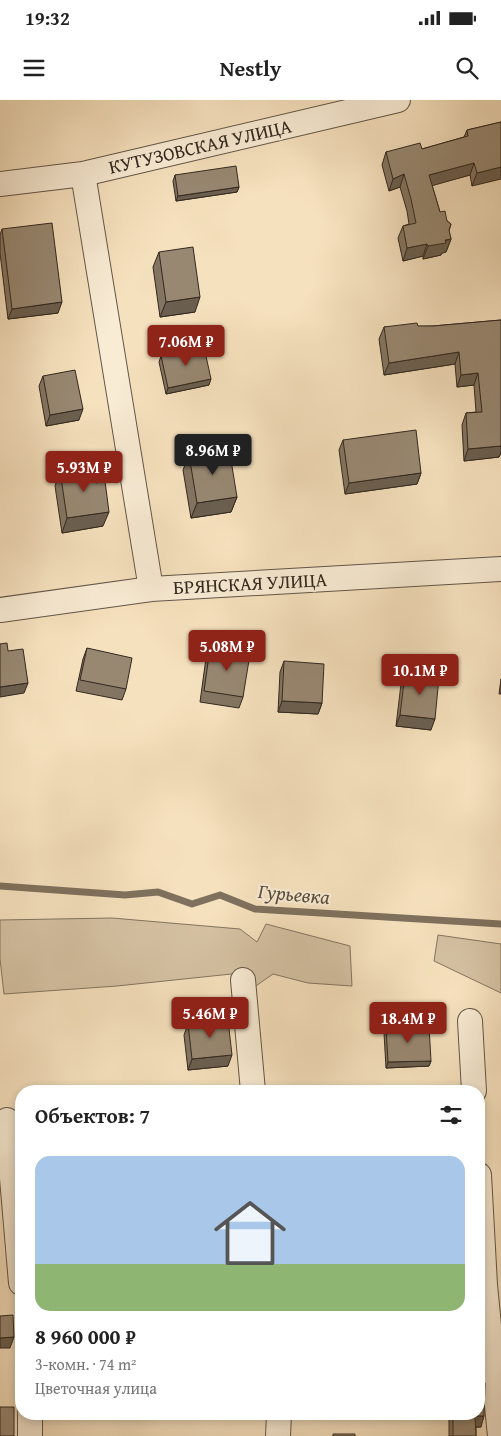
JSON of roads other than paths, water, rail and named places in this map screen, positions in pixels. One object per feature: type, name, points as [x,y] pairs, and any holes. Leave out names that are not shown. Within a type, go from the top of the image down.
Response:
[{"type":"street","name":"КУТУЗОВСКАЯ УЛИЦА","points":[[0,184],[83,174],[398,100]]},
{"type":"street","points":[[83,174],[151,589]]},
{"type":"street","name":"БРЯНСКАЯ УЛИЦА","points":[[0,610],[151,589],[501,569]]},
{"type":"street","points":[[243,980],[252,1085]]},
{"type":"street","points":[[470,1021],[474,1085]]},
{"type":"street","points":[[7,1120],[15,1213]]},
{"type":"street","points":[[485,1284],[500,1436]]},
{"type":"street","points":[[30,1420],[30,1436]]},
{"type":"street","points":[[278,1420],[278,1436]]},
{"type":"waterway","name":"Гурьевка","points":[[0,886],[125,895],[158,892],[192,904],[220,895],[255,909],[501,924]]}]
